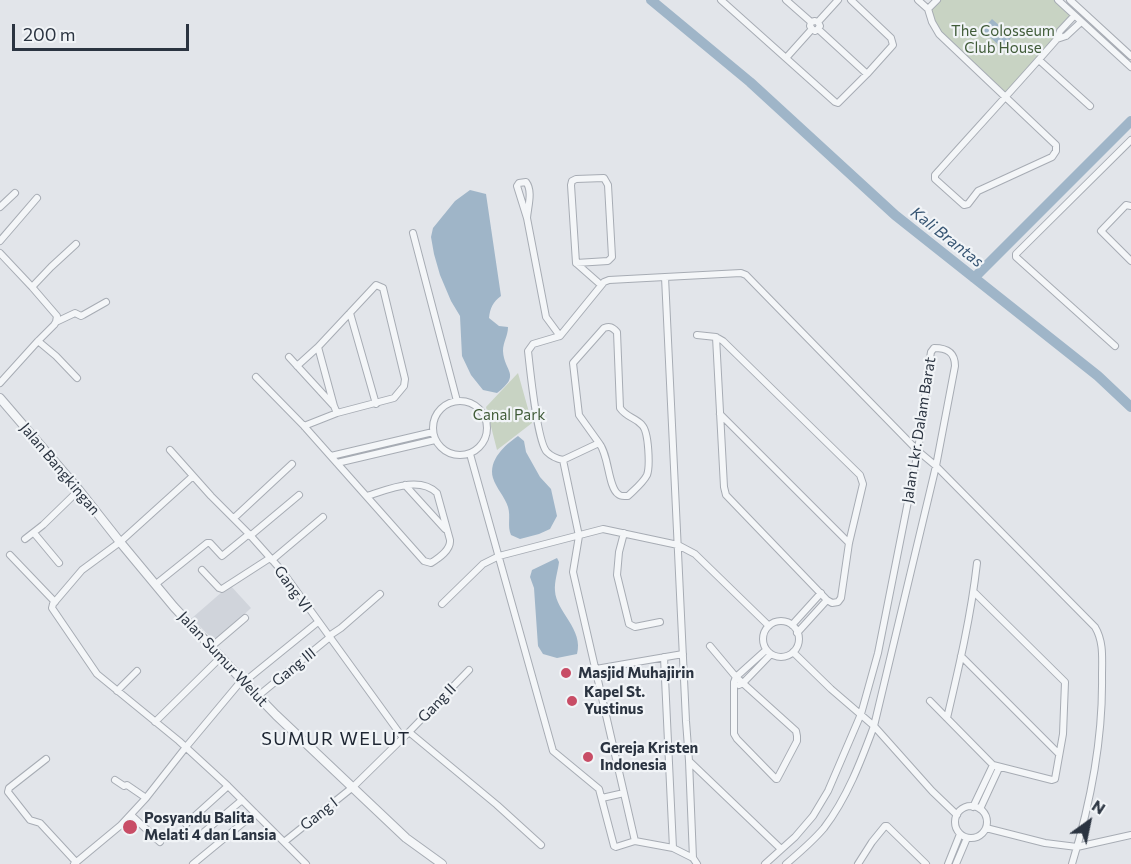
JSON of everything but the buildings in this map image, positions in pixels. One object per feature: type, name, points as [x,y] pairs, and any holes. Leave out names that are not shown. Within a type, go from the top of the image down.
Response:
[{"type":"street","points":[[721,0],[838,103],[893,45],[891,38],[851,0]]},
{"type":"street","points":[[786,0],[867,74]]},
{"type":"street","points":[[786,58],[838,0]]},
{"type":"street","points":[[918,0],[928,9],[939,34],[1005,97],[1056,146],[1052,157],[978,190],[968,204],[962,204],[935,179],[935,175],[1005,97],[1038,60],[1057,39],[1060,31],[1074,16]]},
{"type":"street","points":[[928,9],[937,0]]},
{"type":"street","points":[[1070,0],[1131,56]]},
{"type":"street","points":[[1061,1],[1074,16],[1131,67]]},
{"type":"street","points":[[1057,39],[1066,36],[1081,22]]},
{"type":"street","points":[[1093,33],[1099,27]]},
{"type":"street","points":[[1038,60],[1090,106]]},
{"type":"street","points":[[1115,346],[1016,258],[1016,254],[1131,140]]},
{"type":"street","points":[[576,263],[608,261],[612,257],[608,185],[604,178],[576,179],[571,185],[576,263],[601,285]]},
{"type":"street","points":[[527,218],[530,191],[526,182],[519,183],[517,186],[527,218],[546,317],[560,336]]},
{"type":"street","points":[[0,207],[15,193]]},
{"type":"street","points":[[0,241],[37,198]]},
{"type":"street","points":[[1131,206],[1126,205],[1101,231],[1131,261]]},
{"type":"street","points":[[413,233],[457,401]]},
{"type":"street","points":[[32,287],[76,244]]},
{"type":"street","points":[[0,253],[54,312],[57,316],[56,322]]},
{"type":"street","points":[[599,443],[563,460],[546,452],[542,444],[534,402],[528,351],[533,344],[560,336],[601,285],[609,280],[744,273],[1095,627],[1100,636],[1102,650],[1100,735],[1072,864]]},
{"type":"street","points":[[665,277],[682,654],[695,861]]},
{"type":"street","points":[[297,366],[376,285],[383,288],[405,379],[404,386],[394,398],[376,404],[335,409],[304,426]]},
{"type":"street","points":[[0,384],[56,322],[75,313],[81,316],[106,302]]},
{"type":"street","points":[[350,312],[376,404]]},
{"type":"street","points":[[608,326],[617,332],[620,408],[628,417],[641,423],[644,427],[648,448],[648,472],[645,479],[628,496],[616,494],[604,449],[599,443],[579,415],[573,363],[608,326]]},
{"type":"street","points":[[697,334],[716,337],[723,341],[860,474],[862,484],[849,543],[841,598],[838,602],[832,603],[827,600],[726,495],[716,337]]},
{"type":"street","points":[[38,341],[77,378]]},
{"type":"street","points":[[318,347],[335,409]]},
{"type":"street","name":"Jalan Lkr. Dalam Barat","points":[[765,864],[795,837],[813,816],[828,791],[861,714],[878,653],[918,451],[931,352],[937,348],[951,353],[955,357],[955,362],[936,466],[874,726],[842,800],[823,829],[786,864]]},
{"type":"street","points":[[289,357],[335,409]]},
{"type":"street","points":[[256,377],[304,426],[424,561],[427,563],[436,560],[447,550],[450,545],[434,489],[422,484],[405,485],[367,496]]},
{"type":"street","name":"Jalan Bangkingan","points":[[0,398],[120,542]]},
{"type":"street","points":[[457,401],[466,401],[476,406],[483,413],[488,432],[479,449],[460,456],[450,454],[441,448],[433,432],[433,423],[441,408],[457,401]]},
{"type":"street","points":[[720,414],[849,543]]},
{"type":"street","points":[[331,456],[433,432]]},
{"type":"street","points":[[337,463],[435,440]]},
{"type":"street","name":"Gang VI","points":[[170,450],[271,559],[403,738]]},
{"type":"street","points":[[470,454],[554,751],[597,787],[614,846],[635,842],[673,848],[681,850],[695,861]]},
{"type":"street","points":[[563,460],[579,536],[573,572],[635,842]]},
{"type":"street","points":[[234,519],[292,464]]},
{"type":"street","points":[[193,476],[120,542],[82,570],[54,602],[52,608],[97,674],[186,747],[305,864]]},
{"type":"street","points":[[405,485],[447,532]]},
{"type":"street","points":[[25,539],[79,490]]},
{"type":"street","points":[[156,584],[207,543],[210,543],[222,556],[299,495]]},
{"type":"street","points":[[202,570],[222,589],[271,559],[323,517]]},
{"type":"street","points":[[442,603],[483,564],[499,556],[603,530],[678,545],[695,554],[769,626]]},
{"type":"street","points":[[34,533],[59,563]]},
{"type":"street","points":[[624,533],[617,574],[629,624],[635,627],[660,622]]},
{"type":"street","name":"Jalan Sumur Welut","points":[[120,542],[174,607],[243,681],[406,838],[442,864]]},
{"type":"street","points":[[10,555],[54,602]]},
{"type":"street","points":[[947,718],[974,592],[977,563]]},
{"type":"street","points":[[930,701],[996,767],[1052,780],[1056,777],[1063,734],[1065,682],[974,592]]},
{"type":"street","points":[[792,625],[821,593]]},
{"type":"street","name":"Gang III","points":[[258,696],[380,594]]},
{"type":"street","points":[[797,633],[827,600]]},
{"type":"street","points":[[211,647],[245,618]]},
{"type":"street","points":[[780,621],[792,625],[798,639],[794,652],[779,657],[769,652],[763,644],[763,637],[769,626],[780,621]]},
{"type":"street","points":[[46,759],[9,788],[8,792],[30,820],[39,823],[75,863],[131,815],[243,681],[318,622]]},
{"type":"street","points":[[710,646],[736,677],[796,731],[797,741],[777,779],[734,734],[733,687],[736,677],[769,652]]},
{"type":"street","points":[[733,687],[743,683],[769,652]]},
{"type":"street","points":[[794,652],[831,689],[874,726],[932,791],[957,815]]},
{"type":"street","points":[[596,669],[682,654]]},
{"type":"street","points":[[961,656],[1059,754]]},
{"type":"street","points":[[155,722],[221,657]]},
{"type":"street","points":[[664,657],[673,848]]},
{"type":"street","name":"Gang II","points":[[353,787],[469,670]]},
{"type":"street","points":[[117,691],[137,671]]},
{"type":"street","points":[[409,732],[541,845]]},
{"type":"street","points":[[689,761],[781,849]]},
{"type":"street","points":[[973,807],[996,767]]},
{"type":"street","points":[[980,809],[996,767]]},
{"type":"street","points":[[115,780],[146,798]]},
{"type":"street","points":[[186,824],[228,786]]},
{"type":"street","name":"Gang I","points":[[284,842],[353,787]]},
{"type":"street","points":[[602,798],[624,793]]},
{"type":"street","points":[[204,832],[242,800]]},
{"type":"street","points":[[966,807],[980,809],[986,818],[986,828],[978,837],[967,838],[956,828],[957,815],[966,807]]},
{"type":"street","points":[[193,864],[255,813]]},
{"type":"street","points":[[131,815],[160,842]]},
{"type":"street","points":[[858,864],[885,826],[926,864]]},
{"type":"street","points":[[986,828],[1036,841],[1077,847],[1131,835]]},
{"type":"street","points":[[948,864],[960,834]]},
{"type":"street","points":[[956,864],[967,838]]},
{"type":"shaded area","points":[[230,585],[251,608],[215,642],[192,618]]},
{"type":"green space","name":"The Colosseum Club House","points":[[937,0],[1058,0],[1074,16],[1005,97],[939,34],[928,9]]},
{"type":"green space","name":"Canal Park","points":[[518,373],[532,423],[497,450],[486,407]]},
{"type":"water","points":[[992,19],[1012,37],[1002,48],[982,30]]},
{"type":"water","points":[[470,190],[486,194],[501,296],[492,306],[489,318],[499,326],[508,327],[503,351],[510,377],[497,393],[483,390],[471,375],[462,356],[460,316],[440,275],[431,237],[433,228],[455,201]]},
{"type":"water","points":[[518,436],[524,441],[526,452],[540,477],[551,489],[557,516],[550,529],[520,539],[511,535],[508,507],[494,482],[492,471],[495,459]]},
{"type":"water","points":[[557,558],[559,562],[555,591],[560,606],[577,637],[578,645],[577,654],[557,658],[543,654],[538,646],[534,588],[530,577],[532,570]]},
{"type":"waterway","name":"Kali Brantas","points":[[651,0],[750,82],[895,215],[1098,376],[1131,407]]},
{"type":"waterway","points":[[974,278],[1131,121]]},
{"type":"place","name":"Masjid Muhajirin","points":[[566,673]]},
{"type":"place","name":"Kapel St. Yustinus","points":[[572,701]]},
{"type":"place","name":"Gereja Kristen Indonesia","points":[[588,757]]},
{"type":"place","name":"Posyandu Balita Melati 4 dan Lansia","points":[[130,827]]},
{"type":"district","name":"SUMUR WELUT","points":[[336,739]]}]
